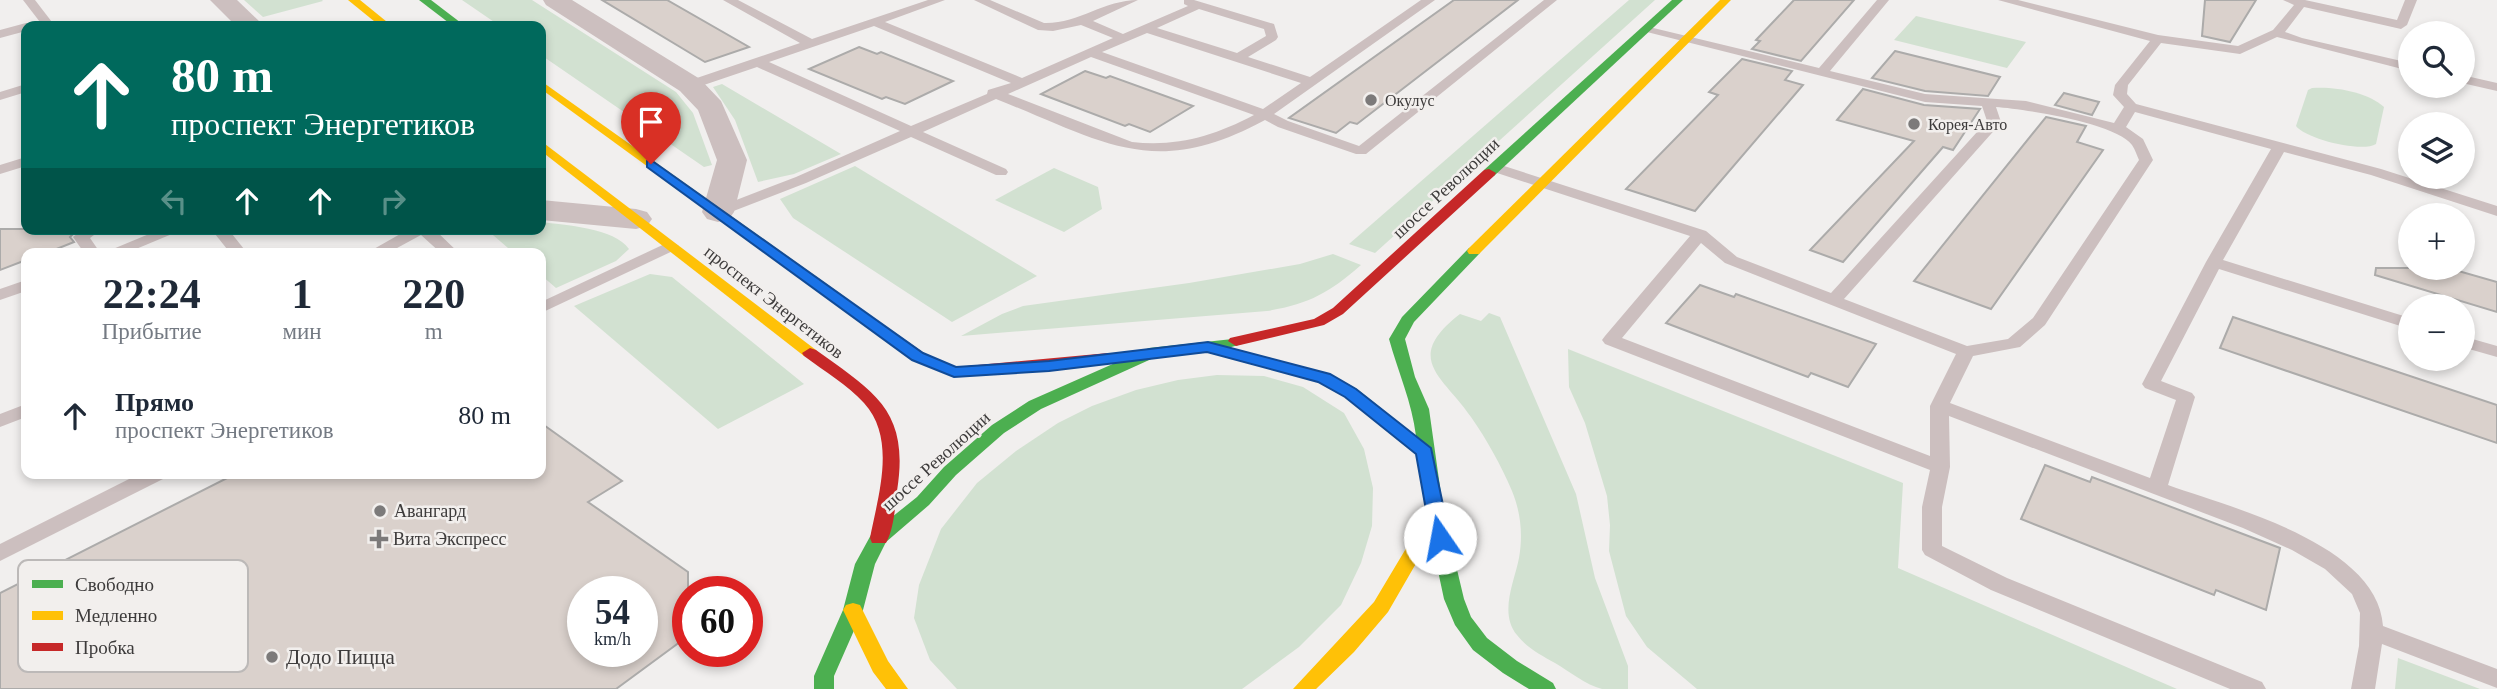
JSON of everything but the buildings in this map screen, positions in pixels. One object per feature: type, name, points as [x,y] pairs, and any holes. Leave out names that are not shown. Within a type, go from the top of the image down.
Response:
[{"type":"main road","points":[[353,0],[380,21]]},
{"type":"main road","points":[[424,0],[453,21]]},
{"type":"main road","name":"шоссе Революции","points":[[824,689],[824,676],[853,610],[866,564],[879,538],[923,501],[950,471],[998,429],[1035,405],[1155,351],[1208,347],[1319,322],[1338,311],[1678,0]]},
{"type":"main road","points":[[1546,689],[1510,667],[1480,644],[1462,620],[1454,599],[1434,515],[1421,410],[1406,377],[1397,339],[1407,320],[1722,1]]},
{"type":"main road","name":"проспект Энергетиков","points":[[546,88],[918,356],[954,372],[1049,366],[1155,351]]},
{"type":"main road","name":"проспект Энергетиков","points":[[546,149],[872,400],[884,419],[890,438],[889,482],[879,538]]},
{"type":"main road","name":"шоссе Революции","points":[[1208,347],[1255,362],[1292,368],[1324,378],[1350,393],[1425,452]]},
{"type":"main road","points":[[1303,689],[1373,617],[1401,575],[1434,515]]},
{"type":"main road","points":[[853,610],[880,666],[898,689]]},
{"type":"street","points":[[222,0],[245,21]]},
{"type":"street","points":[[555,0],[690,85],[711,107],[732,160],[718,212]]},
{"type":"street","points":[[546,210],[636,219]]},
{"type":"lane","points":[[29,0],[45,21]]},
{"type":"lane","points":[[729,0],[811,44]]},
{"type":"lane","points":[[690,85],[939,0]]},
{"type":"lane","points":[[980,0],[1042,27],[1064,26],[1132,0]]},
{"type":"lane","points":[[1182,0],[1270,27],[1272,37],[1238,58]]},
{"type":"lane","points":[[993,93],[1129,146],[1152,150],[1206,143],[1265,114],[1429,0]]},
{"type":"lane","points":[[1089,52],[1361,151],[1551,0]]},
{"type":"lane","points":[[1821,74],[1883,0]]},
{"type":"lane","points":[[2004,0],[2158,39],[2240,50],[2277,33],[2295,1],[2401,25],[2412,0]]},
{"type":"lane","points":[[718,212],[801,180],[993,93],[1197,6]]},
{"type":"lane","points":[[1080,20],[1122,38]]},
{"type":"lane","points":[[874,22],[1021,82]]},
{"type":"lane","points":[[0,34],[21,28]]},
{"type":"lane","points":[[1145,28],[1312,82]]},
{"type":"lane","points":[[1496,168],[1700,234],[1731,260],[1966,352],[2014,343],[2039,321],[2146,160],[2138,142],[2118,128],[2026,105],[1925,99],[1646,30]]},
{"type":"lane","points":[[2277,33],[2298,41],[2398,64]]},
{"type":"lane","points":[[2158,39],[2122,85],[2120,95],[2131,107],[2445,192],[2497,211]]},
{"type":"lane","points":[[757,62],[1001,172]]},
{"type":"lane","points":[[2475,82],[2497,87]]},
{"type":"lane","points":[[0,96],[21,90]]},
{"type":"lane","points":[[1834,300],[1994,122],[1988,103]]},
{"type":"lane","points":[[2118,128],[2131,107]]},
{"type":"lane","points":[[2157,487],[2186,397],[2151,384],[2214,262],[2280,146]]},
{"type":"lane","points":[[0,170],[21,163]]},
{"type":"lane","points":[[1700,234],[1611,340],[1940,467]]},
{"type":"lane","points":[[125,248],[160,235]]},
{"type":"lane","points":[[385,248],[410,235]]},
{"type":"lane","points":[[429,235],[445,248]]},
{"type":"lane","points":[[546,306],[671,246]]},
{"type":"lane","points":[[2214,262],[2398,320]]},
{"type":"lane","points":[[0,295],[21,287]]},
{"type":"lane","points":[[2475,345],[2497,352]]},
{"type":"lane","points":[[1966,352],[1938,407],[1940,467],[1932,507],[1932,550],[1999,584],[2254,689]]},
{"type":"lane","points":[[1938,407],[2157,487],[2296,542],[2326,558],[2352,581],[2368,604],[2372,631],[2363,689]]},
{"type":"lane","points":[[0,422],[21,412]]},
{"type":"lane","points":[[0,553],[146,479]]},
{"type":"lane","points":[[2372,631],[2497,679]]},
{"type":"green space","points":[[244,0],[322,0],[323,1],[263,17]]},
{"type":"green space","points":[[462,0],[532,0],[676,92],[693,113],[712,165],[704,167],[546,58],[546,21],[493,21]]},
{"type":"green space","points":[[1629,0],[1655,0],[1375,253],[1349,244]]},
{"type":"green space","points":[[1916,16],[2026,42],[2007,68],[1894,40]]},
{"type":"green space","points":[[722,84],[841,154],[794,174],[758,182],[735,120],[713,87]]},
{"type":"green space","points":[[2308,90],[2350,91],[2369,97],[2384,107],[2376,144],[2347,146],[2311,136],[2296,126]]},
{"type":"green space","points":[[855,166],[1037,276],[952,322],[793,218],[780,199]]},
{"type":"green space","points":[[1054,168],[1098,187],[1102,209],[1064,232],[995,200]]},
{"type":"green space","points":[[546,223],[601,232],[613,236],[629,249],[616,261],[556,288],[546,279],[546,248],[508,248],[493,235],[546,235]]},
{"type":"green space","points":[[1333,254],[1361,265],[1318,296],[1282,308],[961,336],[1023,306],[1189,283],[1300,264]]},
{"type":"green space","points":[[650,274],[672,277],[804,384],[718,429],[574,306]]},
{"type":"green space","points":[[1489,313],[1500,317],[1576,494],[1595,578],[1628,666],[1628,689],[1602,689],[1584,681],[1530,647],[1521,640],[1512,626],[1509,598],[1521,541],[1515,499],[1488,444],[1471,417],[1440,378],[1433,367],[1431,356],[1433,343],[1460,314],[1481,321]]},
{"type":"green space","points":[[1568,349],[1903,483],[1898,568],[2177,689],[1697,689],[1647,647],[1626,616],[1609,551],[1607,496],[1585,423],[1569,387]]},
{"type":"green space","points":[[1217,375],[1264,376],[1303,387],[1344,413],[1364,449],[1373,488],[1372,526],[1361,563],[1341,605],[1299,647],[1242,689],[957,689],[930,660],[914,618],[919,585],[941,529],[977,483],[1016,451],[1058,423],[1092,406],[1136,390],[1178,380]]},
{"type":"green space","points":[[2398,658],[2480,689],[2395,689]]},
{"type":"traffic: fast","points":[[424,0],[453,21]]},
{"type":"traffic: fast","points":[[1489,173],[1678,0]]},
{"type":"traffic: fast","points":[[1474,251],[1407,320],[1397,339],[1407,377],[1421,409],[1435,515],[1454,599],[1462,620],[1480,644],[1510,667],[1546,689]]},
{"type":"traffic: fast","points":[[824,689],[824,676],[853,610],[865,564],[879,538],[923,501],[950,471],[998,429],[1035,405],[1155,351],[1208,347],[1236,341]]},
{"type":"traffic: fast","points":[[1211,348],[1324,378],[1351,393],[1425,452]]},
{"type":"traffic: slow","points":[[353,0],[380,21]]},
{"type":"traffic: slow","points":[[1474,251],[1726,0]]},
{"type":"traffic: slow","points":[[546,88],[840,300]]},
{"type":"traffic: slow","points":[[546,149],[810,353]]},
{"type":"traffic: slow","points":[[1303,689],[1347,646],[1381,607],[1435,515]]},
{"type":"traffic: slow","points":[[853,610],[880,666],[898,689]]},
{"type":"traffic: jam","points":[[1236,341],[1319,322],[1338,311],[1489,173]]},
{"type":"traffic: jam","points":[[840,300],[918,356],[954,372],[1108,358]]},
{"type":"traffic: jam","points":[[810,353],[870,399],[881,413],[888,429],[891,466],[879,538]]},
{"type":"place","name":"Окулус","points":[[1371,100]]},
{"type":"place","name":"Корея-Авто","points":[[1914,124]]},
{"type":"place","name":"Авангард","points":[[380,511]]},
{"type":"place","name":"Вита Экспресс","points":[[379,539]]},
{"type":"place","name":"Додо Пицца","points":[[272,657]]},
{"type":"route","points":[[651,164],[918,356],[954,372],[1049,366],[1155,351],[1208,347],[1255,362],[1292,368],[1324,378],[1350,393],[1425,452],[1440,538]]}]
